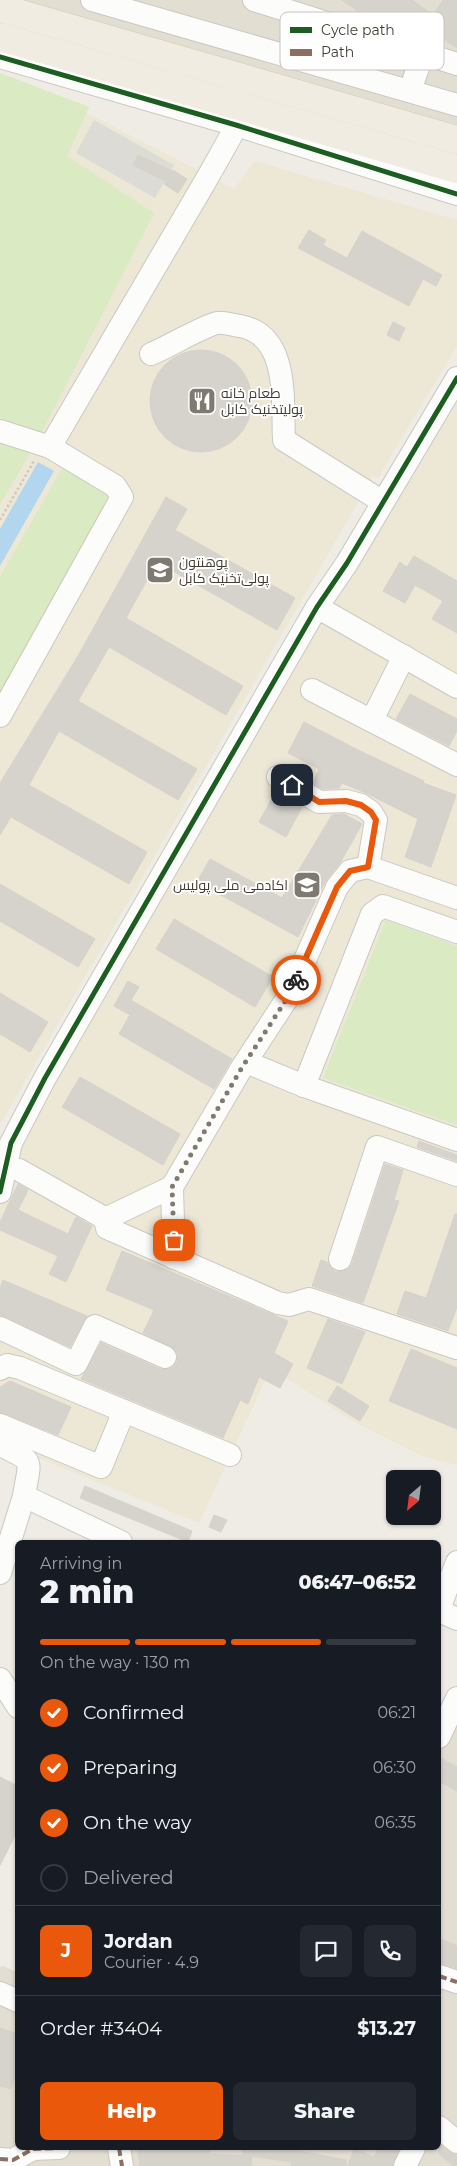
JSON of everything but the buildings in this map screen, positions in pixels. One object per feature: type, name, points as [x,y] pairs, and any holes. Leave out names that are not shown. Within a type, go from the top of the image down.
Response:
[{"type":"main road","points":[[0,8],[457,140]]},
{"type":"main road","points":[[0,37],[240,117],[457,169]]},
{"type":"street","points":[[92,0],[280,54]]},
{"type":"street","points":[[254,0],[292,12]]},
{"type":"street","points":[[0,57],[240,117],[457,194]]},
{"type":"street","points":[[444,60],[457,64]]},
{"type":"street","points":[[337,70],[457,105]]},
{"type":"street","points":[[410,91],[417,70]]},
{"type":"street","points":[[47,446],[209,175],[240,117]]},
{"type":"street","points":[[152,354],[219,322],[251,328],[268,343],[278,359],[284,440],[383,502]]},
{"type":"street","points":[[0,1192],[11,1143],[21,1122],[317,608],[347,563],[457,378]]},
{"type":"street","points":[[0,430],[47,446],[115,486],[122,496],[1,712]]},
{"type":"street","points":[[317,608],[457,687]]},
{"type":"street","points":[[372,720],[404,656]]},
{"type":"street","points":[[312,690],[457,765]]},
{"type":"street","points":[[278,777],[319,802],[346,801],[361,805],[371,812],[376,820],[368,867]]},
{"type":"street","points":[[174,1258],[172,1187],[246,1062],[290,994],[337,887],[350,871],[368,867],[457,898]]},
{"type":"street","points":[[304,1086],[372,914],[384,906],[457,932]]},
{"type":"street","points":[[246,1062],[304,1086],[457,1140]]},
{"type":"street","points":[[340,1259],[377,1147],[457,1175]]},
{"type":"street","points":[[19,1170],[105,1219],[107,1228],[278,1303],[289,1305],[309,1299],[457,1348]]},
{"type":"street","points":[[105,1219],[172,1187]]},
{"type":"street","points":[[0,1328],[76,1364],[95,1326],[165,1357]]},
{"type":"street","points":[[0,1369],[7,1365],[20,1368],[230,1455]]},
{"type":"street","points":[[0,1425],[101,1467],[124,1411]]},
{"type":"street","points":[[0,1445],[25,1456],[29,1464],[24,1496],[0,1573]]},
{"type":"street","points":[[24,1496],[117,1540]]},
{"type":"street","points":[[441,1605],[457,1562]]},
{"type":"street","points":[[441,1611],[457,1619]]},
{"type":"street","points":[[0,1679],[15,1702]]},
{"type":"street","points":[[441,1733],[457,1698]]},
{"type":"street","points":[[441,1977],[457,1982]]},
{"type":"street","points":[[0,1994],[15,2000]]},
{"type":"street","points":[[441,2129],[457,2142]]},
{"type":"street","points":[[0,2159],[13,2160],[31,2150]]},
{"type":"street","points":[[119,2150],[122,2166]]},
{"type":"street","points":[[405,2166],[413,2150]]},
{"type":"path","points":[[0,520],[47,446]]},
{"type":"shaded area","points":[[0,0],[457,0],[457,151],[0,39]]},
{"type":"shaded area","name":"پوهنتون پولی‌تخنیک کابل","points":[[0,73],[89,107],[87,113],[234,189],[255,161],[457,220],[457,346],[378,478],[373,476],[0,1125]]},
{"type":"shaded area","points":[[94,120],[174,165],[155,198],[76,153]]},
{"type":"shaded area","name":"اکادمی ملی پولیس","points":[[457,378],[457,1465],[422,1456],[354,1422],[271,1368],[199,1523],[38,1458],[42,1446],[0,1428],[0,1192],[11,1143]]},
{"type":"shaded area","points":[[457,1698],[457,2166],[0,2166],[0,1967],[3,1966],[15,1971],[15,2150],[441,2150],[441,1733]]},
{"type":"green space","points":[[0,73],[89,107],[67,156],[154,213],[42,432],[0,418]]},
{"type":"green space","points":[[201,390],[209,393],[212,401],[209,409],[201,412],[193,409],[190,401],[193,393]]},
{"type":"green space","points":[[0,440],[32,450],[0,504]]},
{"type":"green space","points":[[63,467],[115,497],[0,693],[0,577]]},
{"type":"green space","points":[[386,920],[457,946],[457,1125],[323,1078]]},
{"type":"water","points":[[38,462],[54,471],[0,566],[0,529]]},
{"type":"marked path","points":[[441,1977],[457,1982]]},
{"type":"marked path","points":[[0,2159],[13,2160],[31,2150]]},
{"type":"marked path","points":[[119,2150],[122,2166]]},
{"type":"cycle path","points":[[0,57],[236,125],[457,194]]},
{"type":"cycle path","points":[[0,1192],[11,1143],[45,1078],[317,607],[347,563],[457,378]]},
{"type":"way so far","points":[[174,1240],[172,1187],[241,1069],[290,994],[296,980]]},
{"type":"place","name":"طعام خانه پولیتخنیک کابل","points":[[202,401]]},
{"type":"place","name":"پوهنتون پولی‌تخنیک کابل","points":[[160,570]]},
{"type":"place","name":"اکادمی ملی پولیس","points":[[307,885]]},
{"type":"route","points":[[292,785],[319,802],[346,801],[361,805],[371,812],[376,820],[368,867],[350,871],[337,887],[296,980]]}]
